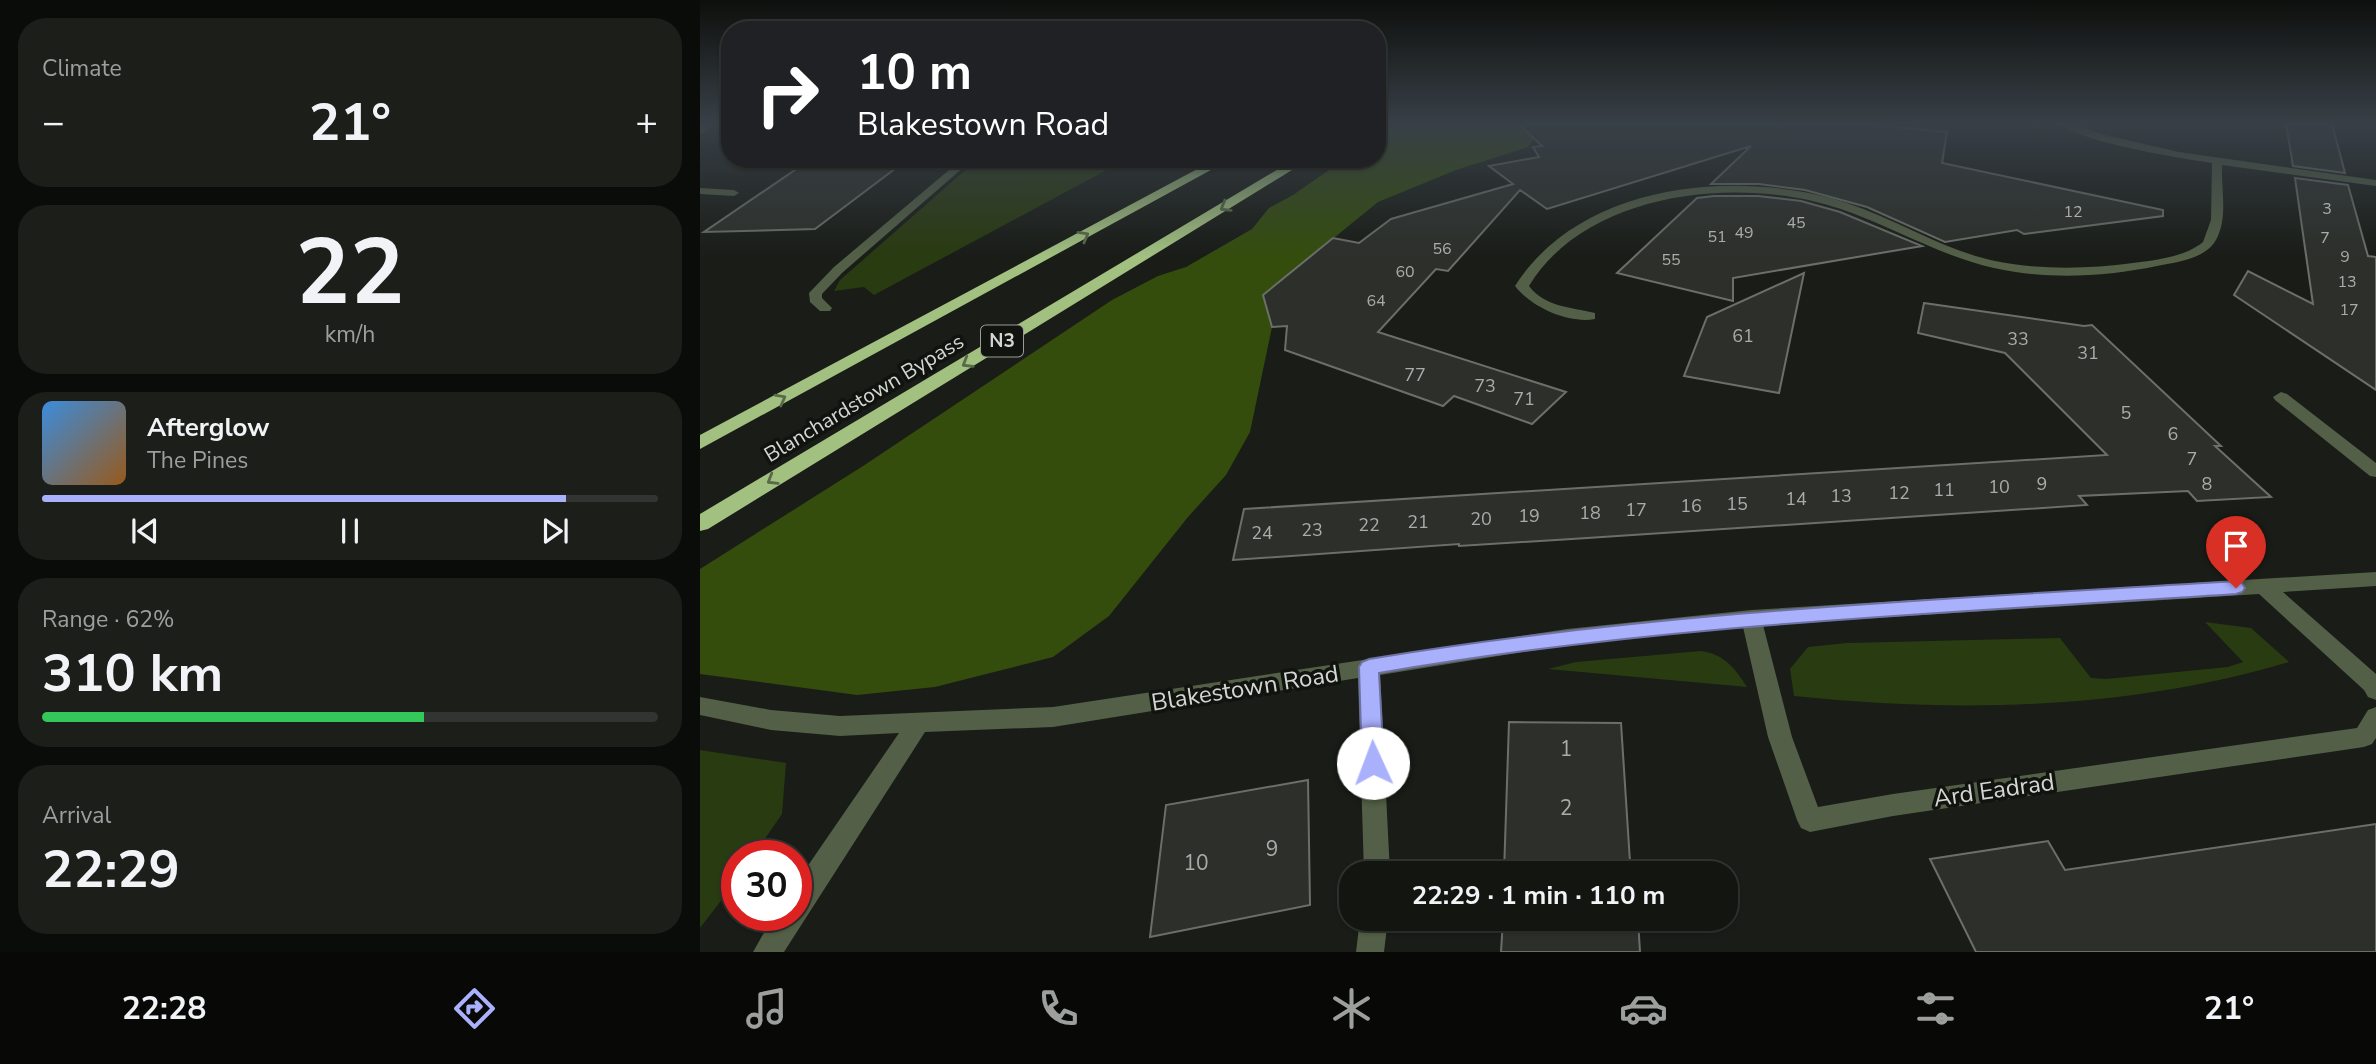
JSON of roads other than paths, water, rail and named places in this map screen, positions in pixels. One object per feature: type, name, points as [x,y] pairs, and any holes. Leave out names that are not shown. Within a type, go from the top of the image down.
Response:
[{"type":"highway","points":[[916,327],[1068,229],[1182,168]]},
{"type":"highway","name":"Blanchardstown Bypass","points":[[700,443],[1208,168]]},
{"type":"highway","name":"Blanchardstown Bypass","points":[[700,524],[1288,168]]},
{"type":"street","points":[[825,307],[815,299],[816,293],[838,270],[957,168]]},
{"type":"street","points":[[1590,316],[1544,306],[1529,296],[1522,286],[1531,269],[1564,238],[1597,217],[1633,203],[1725,192],[1767,191],[1802,196],[1842,205],[1969,258],[2027,270],[2086,272],[2168,260],[2193,253],[2208,245],[2213,234],[2217,203],[2217,168]]},
{"type":"street","points":[[2275,168],[2376,183]]},
{"type":"street","points":[[700,191],[734,193]]},
{"type":"street","points":[[2281,397],[2376,472]]},
{"type":"street","name":"Blakestown Road","points":[[700,706],[771,720],[841,726],[1052,717],[1554,638],[1751,618],[2376,579]]},
{"type":"street","points":[[2263,586],[2372,684],[2376,691]]},
{"type":"street","name":"Ard Eadrad","points":[[1751,618],[1780,737],[1810,820],[1893,805],[2364,737],[2376,717]]},
{"type":"street","points":[[1369,667],[1377,861]]},
{"type":"street","points":[[812,883],[918,724]]},
{"type":"street","points":[[767,952],[781,931]]},
{"type":"street","points":[[1370,952],[1373,931]]}]
